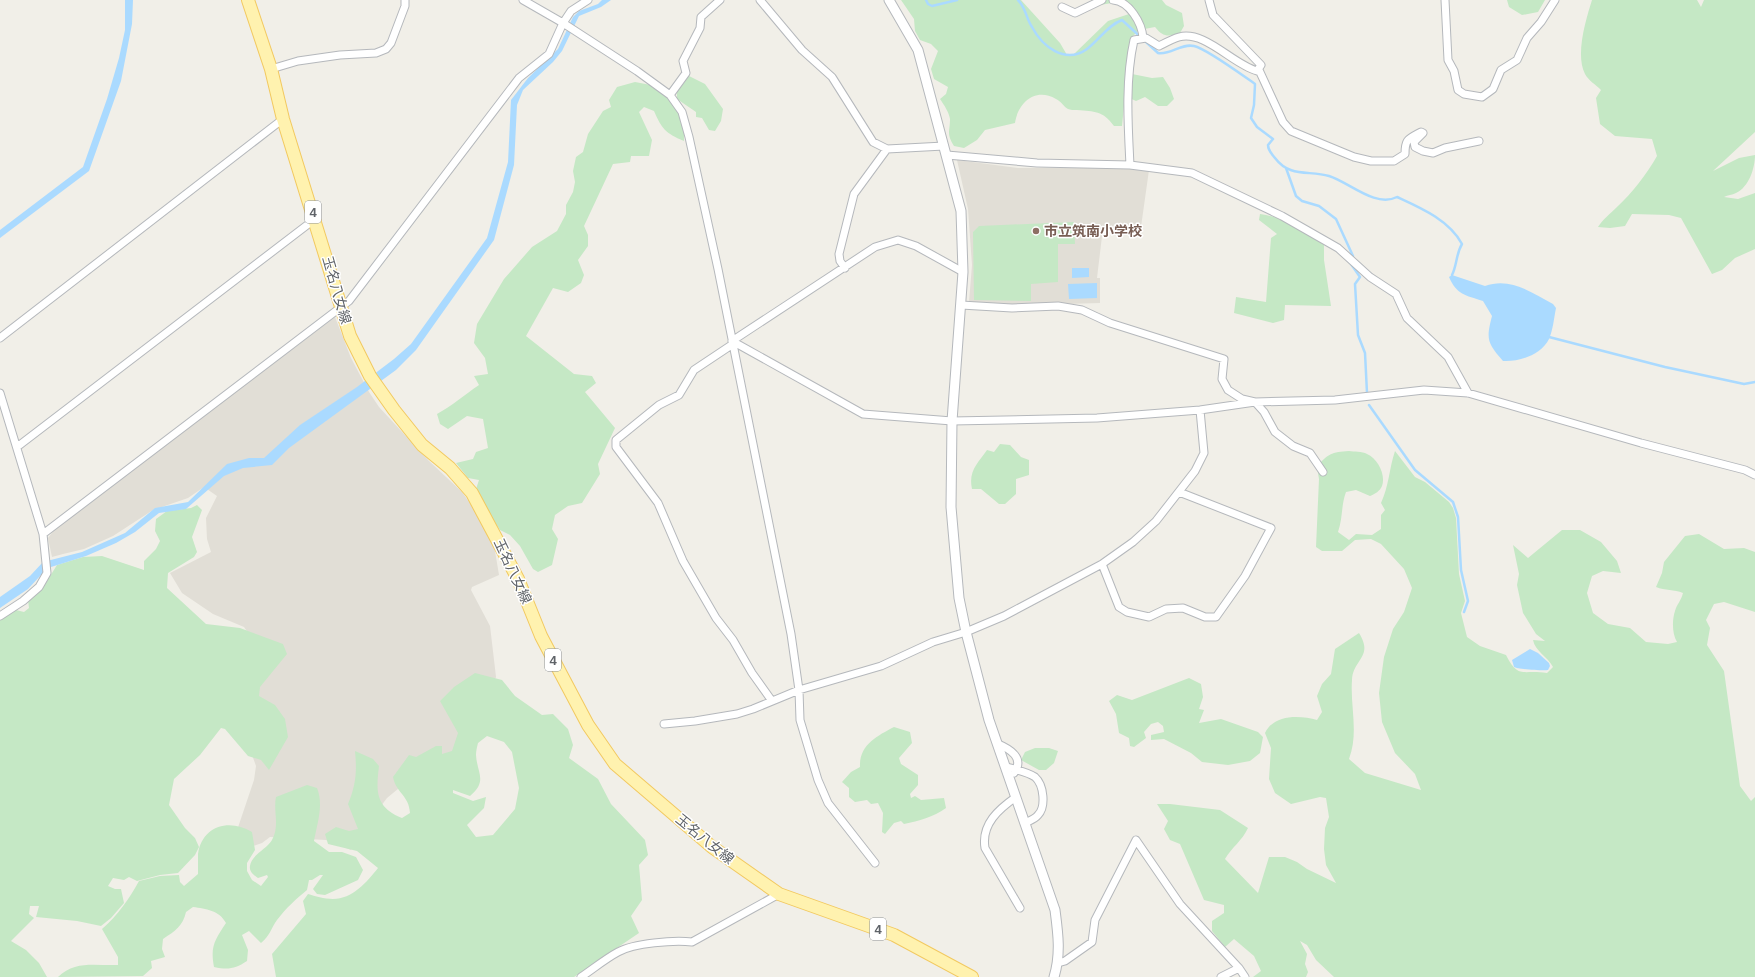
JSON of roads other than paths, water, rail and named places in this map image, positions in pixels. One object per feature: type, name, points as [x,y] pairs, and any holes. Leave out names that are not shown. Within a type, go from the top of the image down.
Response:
[{"type":"main road","name":"玉名八女線","points":[[248,0],[271,69],[283,119],[350,336],[373,381],[394,410],[422,445],[450,468],[472,493],[492,527],[518,579],[541,636],[561,674],[588,725],[615,764],[712,847],[779,894],[894,935],[972,977]]},
{"type":"street","points":[[271,69],[298,61],[340,55],[376,53],[386,49],[391,43],[405,6],[405,0]]},
{"type":"street","points":[[523,0],[569,27],[637,71],[670,95],[682,112],[689,137],[732,342],[791,634],[799,690],[800,720],[809,753],[828,803],[875,863]]},
{"type":"street","points":[[43,534],[342,307],[355,295],[519,78],[549,54],[569,27],[571,11],[588,0]]},
{"type":"street","points":[[670,95],[686,73],[683,61],[700,28],[702,17],[720,0]]},
{"type":"street","points":[[760,0],[802,50],[832,77],[873,142],[886,150],[946,150],[1037,163],[1130,165],[1192,173],[1282,216],[1338,248],[1370,277],[1396,294],[1407,318],[1448,357],[1468,393]]},
{"type":"street","points":[[889,0],[918,50],[946,150],[961,212],[963,272],[952,422],[952,515],[955,562],[966,632],[989,720],[1055,910],[1059,937],[1058,963],[1054,977]]},
{"type":"street","points":[[1062,7],[1075,13],[1102,0]]},
{"type":"street","points":[[1113,0],[1120,0],[1129,8],[1143,33],[1143,38]]},
{"type":"street","points":[[1209,0],[1213,15],[1261,65],[1259,70],[1283,122],[1291,131],[1354,157],[1371,161],[1394,161],[1404,154],[1404,144],[1407,139],[1420,132],[1423,133],[1414,142],[1415,147],[1423,151],[1433,153],[1445,148],[1479,141]]},
{"type":"street","points":[[1445,0],[1448,60],[1454,71],[1458,90],[1464,94],[1482,96],[1493,89],[1501,70],[1516,60],[1527,38],[1541,22],[1555,0]]},
{"type":"street","points":[[1130,165],[1128,123],[1131,55],[1134,40],[1146,38],[1159,46],[1180,37],[1201,38],[1230,58],[1252,69],[1257,71],[1259,70]]},
{"type":"street","points":[[0,338],[283,119]]},
{"type":"street","points":[[845,268],[840,261],[839,254],[854,194],[886,150]]},
{"type":"street","points":[[17,447],[315,219]]},
{"type":"street","points":[[772,701],[752,673],[733,640],[716,618],[683,561],[658,503],[616,447],[616,440],[659,406],[679,395],[694,370],[732,342],[845,268],[875,246],[898,240],[916,246],[963,272]]},
{"type":"street","points":[[961,304],[1012,308],[1058,306],[1082,310],[1110,324],[1224,359],[1222,379],[1228,390],[1242,399],[1255,402],[1264,412],[1275,432],[1293,446],[1310,453],[1323,472]]},
{"type":"street","points":[[732,342],[864,414],[952,422],[1097,418],[1200,410],[1255,402],[1335,400],[1424,390],[1468,393],[1641,443],[1745,470],[1755,475]]},
{"type":"street","points":[[0,393],[43,534],[47,573],[38,587],[23,601],[0,616]]},
{"type":"street","points":[[664,724],[695,721],[737,714],[799,690],[880,666],[932,642],[966,632],[1004,616],[1102,564],[1133,542],[1156,520],[1195,471],[1204,453],[1200,410]]},
{"type":"street","points":[[1102,564],[1119,607],[1127,612],[1149,617],[1166,609],[1183,608],[1205,617],[1216,617],[1245,576],[1271,528],[1178,492]]},
{"type":"street","points":[[998,744],[1012,750],[1018,761],[1016,770],[1010,778]]},
{"type":"street","points":[[1006,767],[1035,778],[1042,793],[1042,807],[1039,815],[1025,823]]},
{"type":"street","points":[[1016,797],[1000,808],[994,815],[987,828],[984,840],[985,848],[1020,908]]},
{"type":"street","points":[[1058,963],[1092,942],[1096,920],[1136,840],[1180,904],[1239,968],[1245,977]]},
{"type":"street","points":[[581,977],[619,951],[670,941],[692,942],[779,894]]},
{"type":"street","points":[[1221,977],[1239,968]]},
{"type":"water","points":[[125,0],[133,0],[132,24],[121,81],[89,171],[0,238],[0,230],[83,167],[107,99],[119,58],[125,30]]},
{"type":"water","points":[[602,0],[611,0],[601,7],[579,16],[562,51],[553,62],[523,90],[517,105],[514,165],[494,240],[416,350],[396,370],[289,448],[272,465],[243,468],[224,476],[186,509],[159,513],[135,532],[116,543],[86,556],[51,567],[28,589],[0,608],[0,597],[30,576],[43,562],[82,552],[125,533],[155,508],[188,502],[227,464],[249,458],[264,458],[300,425],[357,387],[411,344],[487,238],[508,162],[511,100],[528,78],[558,49],[573,17],[579,11],[598,4]]},
{"type":"water","points":[[1072,268],[1089,268],[1089,277],[1072,278]]},
{"type":"water","points":[[1452,275],[1485,286],[1503,283],[1520,287],[1553,304],[1556,308],[1553,324],[1549,339],[1545,345],[1535,353],[1522,359],[1503,361],[1494,350],[1489,340],[1489,330],[1492,316],[1483,301],[1462,294],[1455,288],[1449,277]]},
{"type":"water","points":[[1097,283],[1097,298],[1069,299],[1068,284]]},
{"type":"water","points":[[1530,649],[1538,653],[1549,663],[1550,666],[1548,670],[1531,670],[1514,667],[1512,660]]},
{"type":"waterway","points":[[926,0],[928,4],[932,6],[957,0]]},
{"type":"waterway","points":[[1018,0],[1023,6],[1030,24],[1036,34],[1048,47],[1063,54],[1071,55],[1087,49],[1112,25],[1122,20],[1158,53],[1167,52],[1185,46],[1194,46],[1216,57],[1255,84],[1254,105],[1251,118],[1257,127],[1273,139],[1268,145],[1269,149],[1271,154],[1281,164],[1293,171],[1329,176],[1371,197],[1389,200],[1397,197],[1442,221],[1450,228],[1462,244],[1452,275]]},
{"type":"waterway","points":[[1286,168],[1296,196],[1302,201],[1319,206],[1336,219],[1353,256]]},
{"type":"waterway","points":[[1351,264],[1360,277],[1355,284],[1358,335],[1365,353],[1367,393]]},
{"type":"waterway","points":[[1549,337],[1665,367],[1744,384],[1755,382]]},
{"type":"waterway","points":[[1369,405],[1415,470],[1453,502],[1458,517],[1461,570],[1468,601],[1464,612]]},
{"type":"place","name":"市立筑南小学校","points":[[1036,231]]}]
